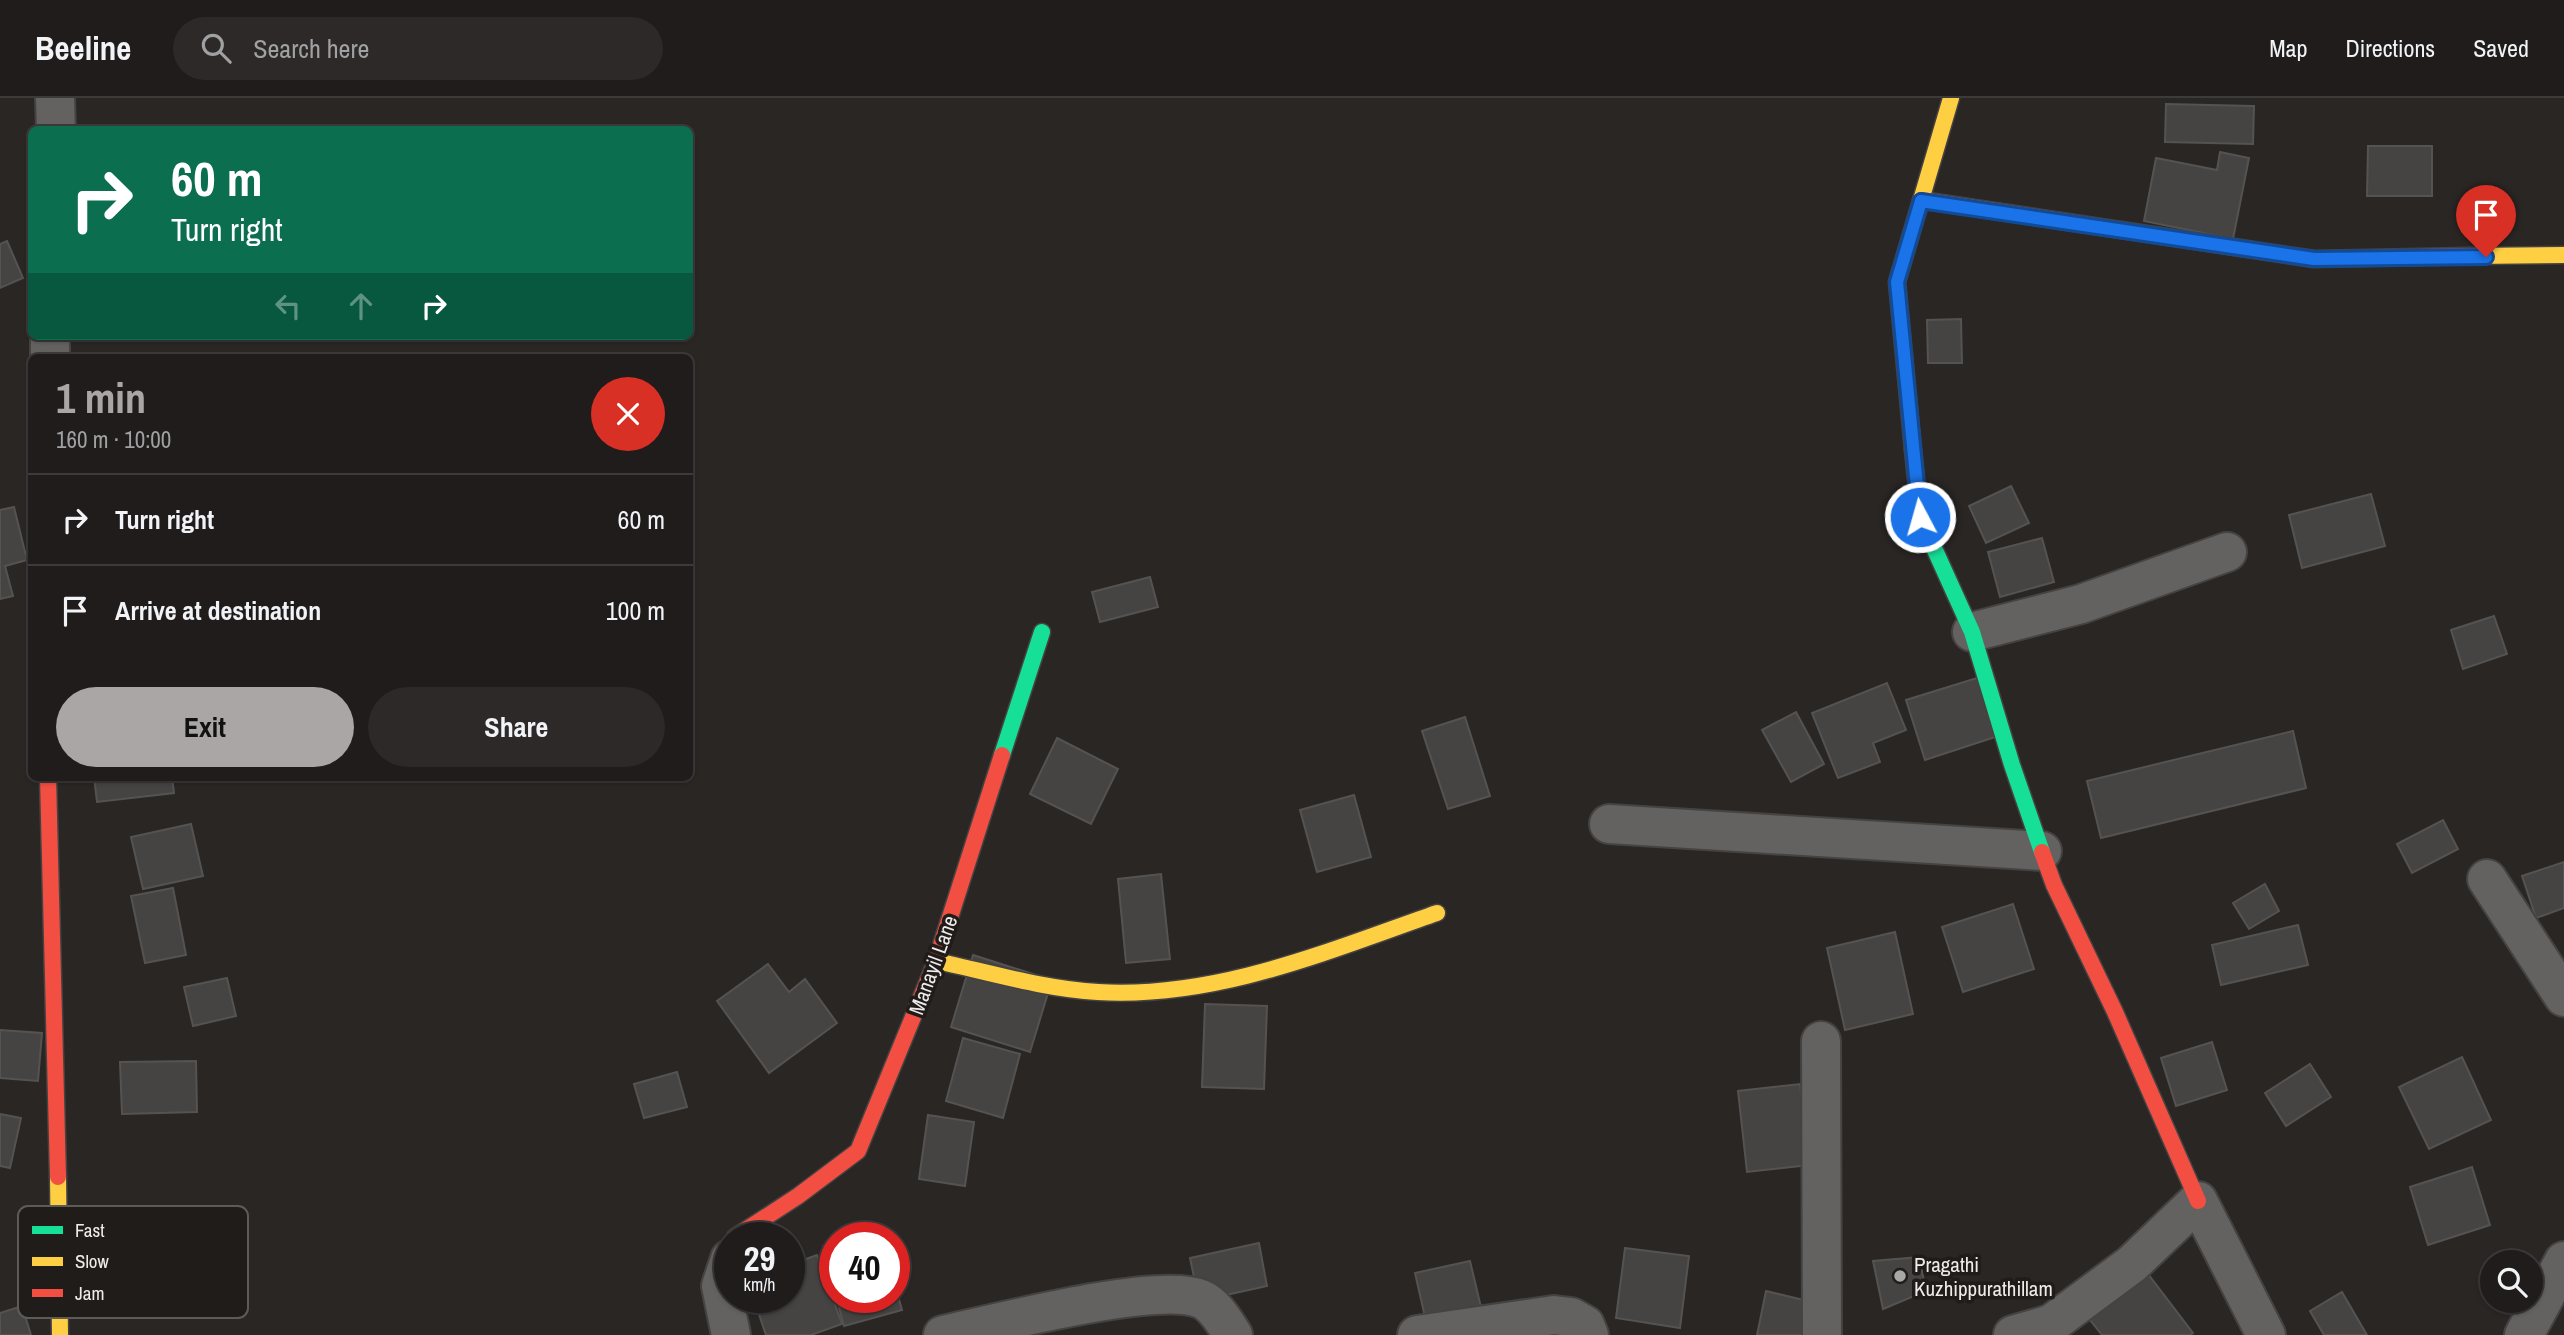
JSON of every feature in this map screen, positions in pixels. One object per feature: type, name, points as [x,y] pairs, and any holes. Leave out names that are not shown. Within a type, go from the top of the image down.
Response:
[{"type":"street","points":[[55,98],[56,126]]},
{"type":"street","points":[[1951,98],[1897,282],[1920,517],[1972,632],[2012,765],[2054,886],[2115,1012],[2197,1201],[2266,1335]]},
{"type":"street","points":[[1921,201],[2314,259],[2564,255]]},
{"type":"street","points":[[1972,632],[2081,604],[2227,552]]},
{"type":"street","name":"Manayil Lane","points":[[758,1222],[858,1151],[936,961],[1042,632]]},
{"type":"street","points":[[48,781],[59,1206]]},
{"type":"street","points":[[1609,824],[2042,851]]},
{"type":"street","points":[[2487,878],[2564,997]]},
{"type":"street","points":[[936,961],[1083,991],[1121,993],[1196,986],[1234,982],[1437,914]]},
{"type":"street","points":[[1821,1041],[1822,1335]]},
{"type":"street","points":[[2013,1335],[2051,1324],[2132,1264],[2197,1201]]},
{"type":"street","points":[[2524,1335],[2564,1261]]},
{"type":"street","points":[[943,1335],[1107,1300],[1180,1295],[1202,1299],[1233,1335]]},
{"type":"street","points":[[727,1313],[731,1335]]},
{"type":"street","points":[[1417,1335],[1554,1315],[1571,1317],[1585,1325],[1589,1335]]},
{"type":"building","points":[[2166,104],[2254,106],[2253,144],[2165,142]]},
{"type":"building","points":[[2368,146],[2432,146],[2432,196],[2367,196]]},
{"type":"building","points":[[2220,152],[2249,158],[2233,239],[2144,221],[2156,158],[2217,170]]},
{"type":"building","points":[[7,241],[23,278],[0,288],[0,244]]},
{"type":"building","points":[[1961,319],[1962,363],[1928,363],[1927,320]]},
{"type":"building","points":[[2011,486],[2029,523],[1986,543],[1969,506]]},
{"type":"building","points":[[2371,494],[2385,546],[2302,568],[2289,515]]},
{"type":"building","points":[[14,507],[27,560],[5,566],[13,596],[0,599],[0,510]]},
{"type":"building","points":[[2042,538],[2054,582],[2000,597],[1988,552]]},
{"type":"building","points":[[1150,577],[1158,607],[1100,622],[1092,592]]},
{"type":"building","points":[[2494,616],[2507,654],[2463,669],[2451,630]]},
{"type":"building","points":[[1977,678],[1995,737],[1925,760],[1906,700]]},
{"type":"building","points":[[1887,683],[1906,730],[1873,743],[1880,762],[1838,778],[1812,713]]},
{"type":"building","points":[[1796,712],[1824,764],[1791,782],[1762,730]]},
{"type":"building","points":[[1465,717],[1490,796],[1448,809],[1422,731]]},
{"type":"building","points":[[2293,731],[2306,788],[2101,838],[2087,781]]},
{"type":"building","points":[[1057,738],[1118,769],[1091,824],[1030,794]]},
{"type":"building","points":[[94,781],[172,781],[174,793],[97,802]]},
{"type":"building","points":[[1354,795],[1371,857],[1317,872],[1300,810]]},
{"type":"building","points":[[2443,820],[2458,849],[2412,873],[2397,844]]},
{"type":"building","points":[[191,824],[203,876],[143,889],[131,837]]},
{"type":"building","points":[[2564,862],[2564,908],[2536,918],[2522,876]]},
{"type":"building","points":[[1161,874],[1170,959],[1126,963],[1118,879]]},
{"type":"building","points":[[2265,884],[2279,911],[2249,929],[2233,903]]},
{"type":"building","points":[[173,888],[186,955],[145,963],[131,896]]},
{"type":"building","points":[[2013,904],[2034,969],[1963,992],[1942,927]]},
{"type":"building","points":[[2298,925],[2308,965],[2221,985],[2212,945]]},
{"type":"building","points":[[1895,932],[1913,1014],[1845,1030],[1827,948]]},
{"type":"building","points":[[973,955],[1052,980],[1030,1052],[951,1027]]},
{"type":"building","points":[[768,964],[789,992],[805,979],[837,1023],[769,1073],[717,1001]]},
{"type":"building","points":[[227,978],[236,1016],[193,1026],[184,987]]},
{"type":"building","points":[[1205,1004],[1267,1006],[1264,1089],[1202,1087]]},
{"type":"building","points":[[0,1030],[42,1033],[38,1081],[0,1078]]},
{"type":"building","points":[[963,1038],[1020,1054],[1003,1118],[946,1101]]},
{"type":"building","points":[[2212,1042],[2227,1090],[2176,1106],[2161,1058]]},
{"type":"building","points":[[2462,1057],[2491,1120],[2429,1149],[2399,1087]]},
{"type":"building","points":[[196,1061],[197,1112],[122,1114],[120,1062]]},
{"type":"building","points":[[2310,1064],[2331,1097],[2286,1126],[2265,1093]]},
{"type":"building","points":[[677,1072],[687,1107],[644,1118],[634,1084]]},
{"type":"building","points":[[1800,1084],[1809,1165],[1747,1172],[1738,1091]]},
{"type":"building","points":[[0,1114],[21,1118],[10,1168],[0,1166]]},
{"type":"building","points":[[928,1115],[974,1122],[965,1186],[919,1179]]},
{"type":"building","points":[[2472,1167],[2490,1225],[2428,1245],[2410,1187]]},
{"type":"building","points":[[1259,1243],[1267,1286],[1199,1301],[1190,1258]]},
{"type":"building","points":[[1625,1248],[1689,1256],[1680,1328],[1616,1318]]},
{"type":"building","points":[[817,1255],[819,1261],[819,1313],[838,1313],[842,1324],[811,1335],[766,1335],[758,1313],[805,1313],[805,1259]]},
{"type":"building","name":"Pragathi Kuzhippurathillam","points":[[1919,1257],[1926,1291],[1883,1309],[1873,1261]]},
{"type":"building","points":[[1470,1261],[1485,1324],[1429,1335],[1415,1273]]},
{"type":"building","points":[[2145,1270],[2193,1333],[2102,1335],[2086,1315]]},
{"type":"building","points":[[1766,1291],[1812,1302],[1804,1335],[1757,1335]]},
{"type":"building","points":[[2342,1292],[2367,1335],[2324,1335],[2310,1311]]},
{"type":"building","points":[[18,1307],[18,1318],[26,1318],[31,1335],[0,1335],[0,1313]]},
{"type":"building","points":[[840,1313],[891,1313],[844,1326]]},
{"type":"traffic: fast","points":[[1913,450],[1920,517],[1972,632],[2012,765],[2042,852]]},
{"type":"traffic: fast","points":[[1002,755],[1042,632]]},
{"type":"traffic: slow","points":[[1913,450],[1897,282],[1951,98]]},
{"type":"traffic: slow","points":[[2470,256],[2564,255]]},
{"type":"traffic: slow","points":[[936,961],[1016,980],[1077,990],[1142,992],[1185,988],[1228,980],[1313,957],[1437,913]]},
{"type":"traffic: slow","points":[[58,1177],[58,1206]]},
{"type":"traffic: slow","points":[[60,1318],[60,1335]]},
{"type":"traffic: jam","points":[[1921,200],[2314,259],[2470,256]]},
{"type":"traffic: jam","points":[[758,1222],[858,1151],[936,961],[1002,755]]},
{"type":"traffic: jam","points":[[48,781],[58,1177]]},
{"type":"traffic: jam","points":[[2042,852],[2054,885],[2115,1012],[2198,1201]]},
{"type":"place","name":"Pragathi Kuzhippurathillam","points":[[1900,1276]]},
{"type":"route","points":[[1920,517],[1897,282],[1921,201],[2314,259],[2486,257]]}]
